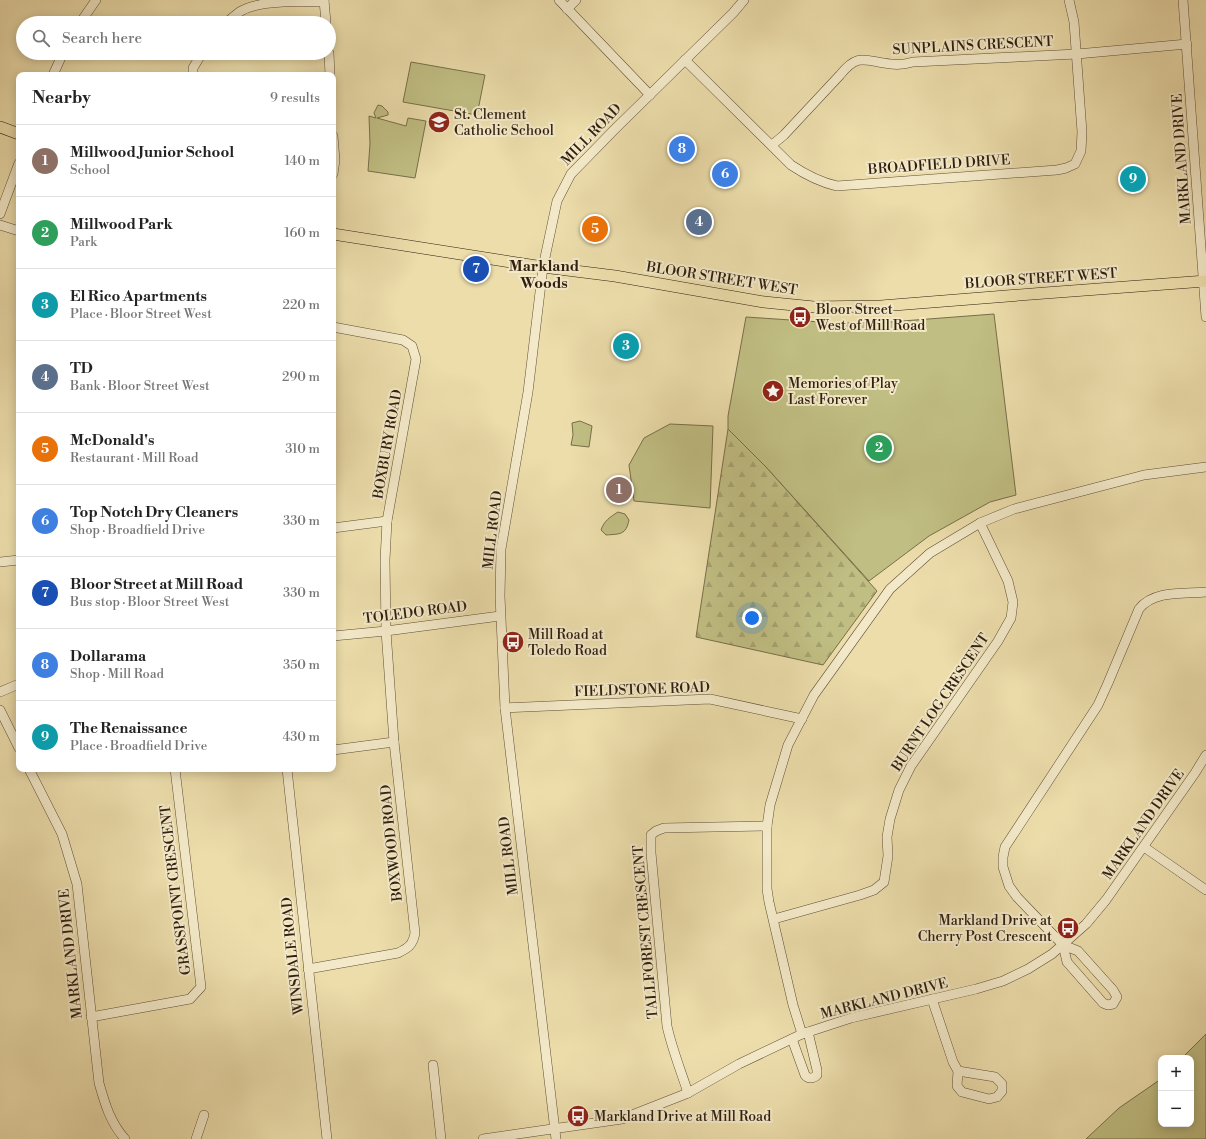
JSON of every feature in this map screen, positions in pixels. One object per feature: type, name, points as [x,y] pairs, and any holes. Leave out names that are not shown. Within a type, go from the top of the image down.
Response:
[{"type":"main road","points":[[0,127],[16,133]]},
{"type":"main road","name":"BLOOR STREET WEST","points":[[336,234],[543,267],[615,276],[764,302],[833,307],[881,306],[1046,292],[1205,282]]},
{"type":"street","points":[[85,16],[96,0]]},
{"type":"street","points":[[559,0],[650,94]]},
{"type":"street","points":[[567,9],[576,0]]},
{"type":"street","name":"MILL ROAD","points":[[556,1139],[505,708],[500,616],[501,549],[528,392],[543,267],[557,200],[571,174],[733,13],[744,0]]},
{"type":"street","name":"BROADFIELD DRIVE","points":[[685,60],[772,145],[790,165],[823,183],[837,186],[1066,168],[1075,164],[1081,151],[1082,132],[1074,22],[1069,0]]},
{"type":"street","name":"MARKLAND DRIVE","points":[[1183,0],[1193,151],[1205,282],[1206,316]]},
{"type":"street","points":[[234,16],[240,11],[251,7],[268,4],[309,1],[324,1],[325,16]]},
{"type":"street","name":"SUNPLAINS CRESCENT","points":[[772,145],[784,135],[847,66],[854,61],[864,59],[890,64],[902,64],[1077,54],[1187,44]]},
{"type":"street","points":[[54,72],[59,60]]},
{"type":"street","points":[[193,72],[193,68],[198,60]]},
{"type":"street","points":[[329,60],[330,72]]},
{"type":"street","points":[[0,214],[16,171]]},
{"type":"street","points":[[0,225],[16,231]]},
{"type":"street","name":"BOXBURY ROAD","points":[[336,328],[396,338],[409,343],[414,349],[416,359],[387,521],[385,560],[386,631]]},
{"type":"street","points":[[792,1038],[805,1075],[809,1078],[814,1078],[817,1075],[817,1070],[805,1033],[793,1005],[767,888],[767,826],[770,806],[788,745],[814,696],[890,589],[930,553],[980,523],[1014,509],[1144,475],[1206,467]]},
{"type":"street","points":[[336,528],[387,521]]},
{"type":"street","name":"BURNT LOG CRESCENT","points":[[774,919],[860,895],[874,890],[884,882],[888,856],[887,837],[890,819],[899,790],[911,766],[998,641],[1011,618],[1013,602],[1008,581],[980,523]]},
{"type":"street","points":[[0,562],[16,560]]},
{"type":"street","points":[[1063,945],[1067,962],[1103,1003],[1108,1005],[1113,1004],[1117,997],[1113,990],[1078,952],[1063,945],[1008,886],[1003,867],[1005,847],[1098,704],[1139,609],[1143,604],[1152,598],[1206,592]]},
{"type":"street","name":"TOLEDO ROAD","points":[[336,636],[386,631],[500,616]]},
{"type":"street","name":"BOXWOOD ROAD","points":[[308,969],[398,953],[406,949],[414,940],[415,933],[394,742],[386,631]]},
{"type":"street","points":[[0,692],[16,685]]},
{"type":"street","name":"FIELDSTONE ROAD","points":[[505,708],[710,699],[802,719]]},
{"type":"street","points":[[0,710],[16,742]]},
{"type":"street","points":[[336,750],[394,742]]},
{"type":"street","name":"MARKLAND DRIVE","points":[[482,1139],[622,1119],[688,1093],[739,1064],[805,1033],[851,1018],[976,989],[1003,981],[1040,962],[1063,945],[1097,912],[1196,773],[1206,755]]},
{"type":"street","name":"MARKLAND DRIVE","points":[[31,772],[62,834],[77,884],[99,1083],[105,1104],[116,1129],[125,1139]]},
{"type":"street","name":"GRASSPOINT CRESCENT","points":[[91,1017],[190,999],[201,987],[175,772]]},
{"type":"street","name":"WINSDALE ROAD","points":[[287,772],[327,1139]]},
{"type":"street","name":"TALLFOREST CRESCENT","points":[[688,1093],[679,1063],[671,1046],[667,1026],[651,853],[651,835],[664,828],[767,826]]},
{"type":"street","points":[[1144,847],[1206,890]]},
{"type":"street","points":[[932,999],[953,1062],[958,1071],[957,1086],[962,1092],[991,1099],[997,1097],[1002,1092],[1002,1084],[995,1077],[958,1071]]},
{"type":"street","points":[[433,1065],[441,1139]]},
{"type":"street","points":[[196,1139],[204,1115]]},
{"type":"green space","points":[[411,62],[485,75],[477,115],[403,102]]},
{"type":"green space","points":[[378,105],[382,106],[388,112],[388,115],[377,118],[406,126],[408,118],[426,121],[415,178],[368,171],[370,144],[369,116],[376,118],[374,113]]},
{"type":"green space","points":[[994,314],[1016,495],[990,502],[929,536],[869,581],[766,467],[728,429],[728,416],[746,317],[835,323],[876,323]]},
{"type":"green space","points":[[580,421],[592,426],[589,447],[571,445],[573,435],[572,423]]},
{"type":"green space","points":[[670,424],[713,426],[710,508],[634,501],[629,465],[644,438]]},
{"type":"green space","points":[[728,429],[766,467],[877,591],[823,665],[696,637]]},
{"type":"green space","points":[[618,512],[625,514],[629,520],[626,529],[619,534],[606,535],[601,530],[602,527]]},
{"type":"green space","points":[[1206,1034],[1206,1139],[1086,1139],[1119,1108],[1158,1081],[1158,1127],[1194,1127],[1194,1055],[1185,1055]]},
{"type":"place","name":"St. Clement Catholic School","points":[[439,122]]},
{"type":"place","name":"Dollarama","points":[[682,149]]},
{"type":"place","name":"Top Notch Dry Cleaners","points":[[725,174]]},
{"type":"place","name":"The Renaissance","points":[[1133,179]]},
{"type":"place","name":"TD","points":[[699,222]]},
{"type":"place","name":"McDonald's","points":[[595,229]]},
{"type":"place","name":"Bloor Street at Mill Road","points":[[476,269]]},
{"type":"place","name":"Bloor Street West of Mill Road","points":[[800,317]]},
{"type":"place","name":"El Rico Apartments","points":[[626,346]]},
{"type":"place","name":"Memories of Play Last Forever","points":[[773,391]]},
{"type":"place","name":"Millwood Park","points":[[879,448]]},
{"type":"place","name":"Millwood Junior School","points":[[619,490]]},
{"type":"place","name":"Mill Road at Toledo Road","points":[[513,642]]},
{"type":"place","name":"Markland Drive at Cherry Post Crescent","points":[[1068,928]]},
{"type":"place","name":"Markland Drive at Mill Road","points":[[578,1116]]},
{"type":"district","name":"Markland Woods","points":[[544,274]]}]
